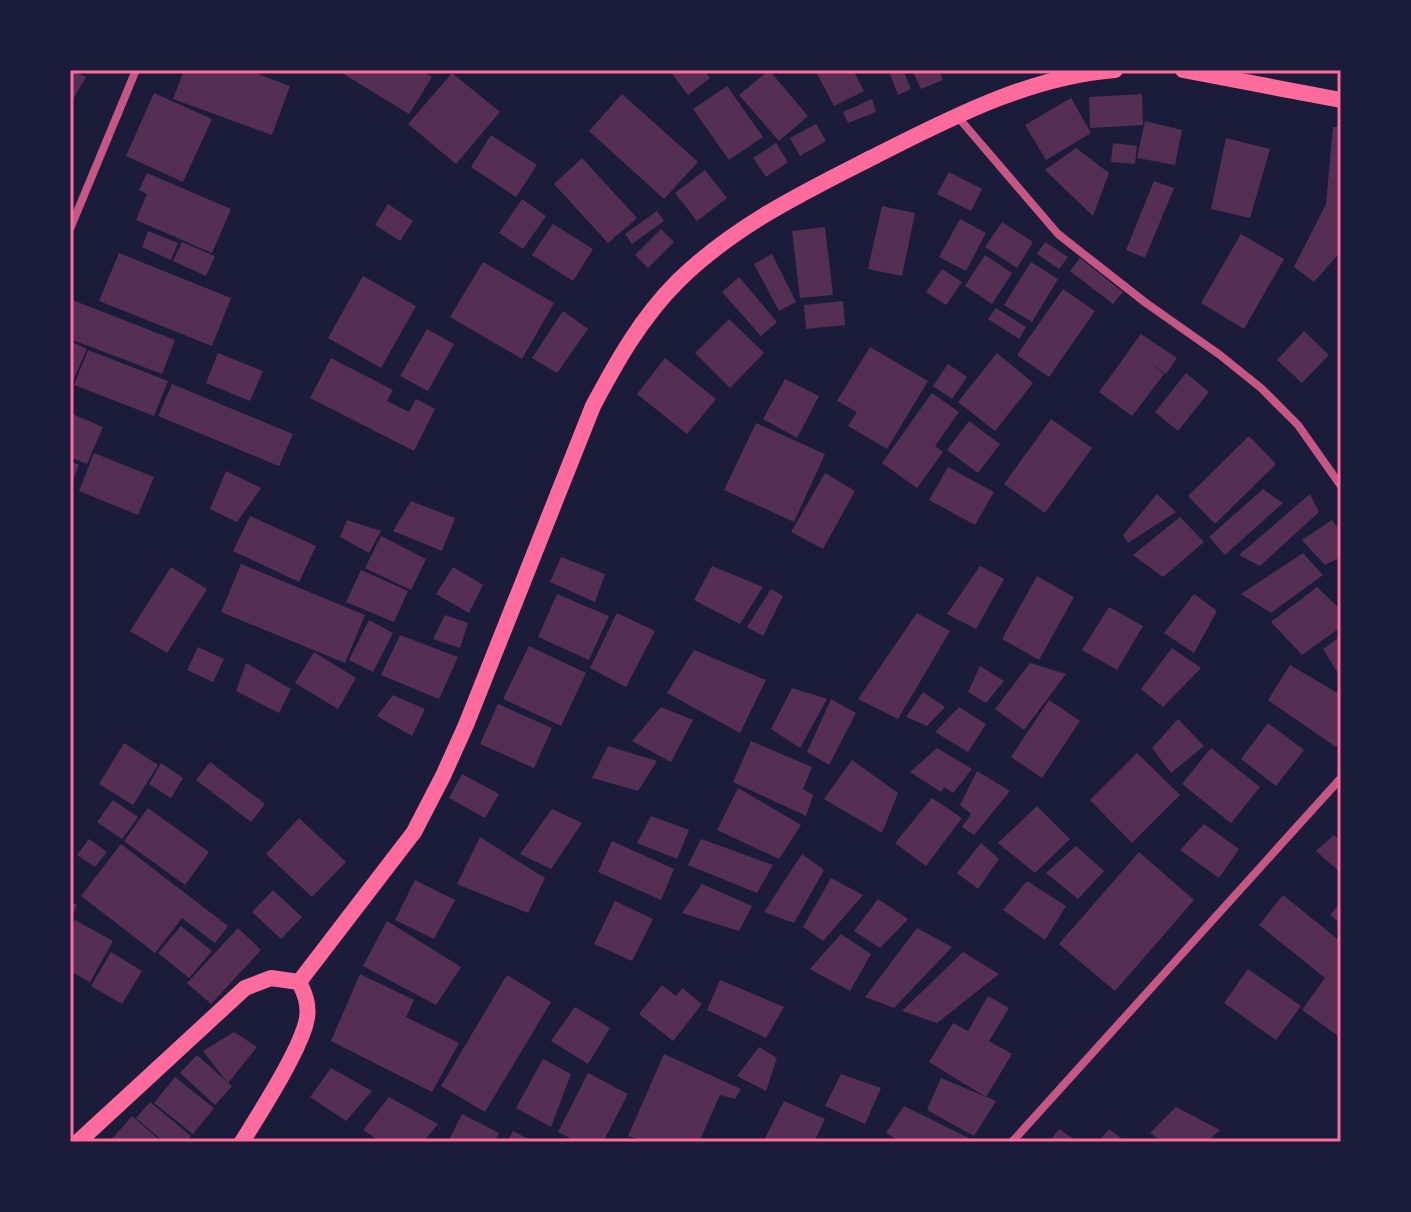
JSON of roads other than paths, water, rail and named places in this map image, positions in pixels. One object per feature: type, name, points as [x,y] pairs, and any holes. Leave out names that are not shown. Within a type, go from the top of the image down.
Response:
[{"type":"main road","points":[[299,982],[414,832],[429,804],[466,725],[593,406],[618,357],[644,318],[716,246],[769,210],[957,115],[1026,87],[1079,73],[1115,70]]},
{"type":"main road","points":[[1183,70],[1341,100]]},
{"type":"main road","points":[[78,1142],[245,988],[271,978],[299,982]]},
{"type":"main road","points":[[242,1142],[271,1093],[306,1022],[306,994],[299,982]]},
{"type":"street","points":[[70,229],[136,70]]},
{"type":"street","points":[[957,115],[1058,234],[1261,388],[1298,425],[1341,486]]},
{"type":"street","points":[[1012,1142],[1341,778]]}]
